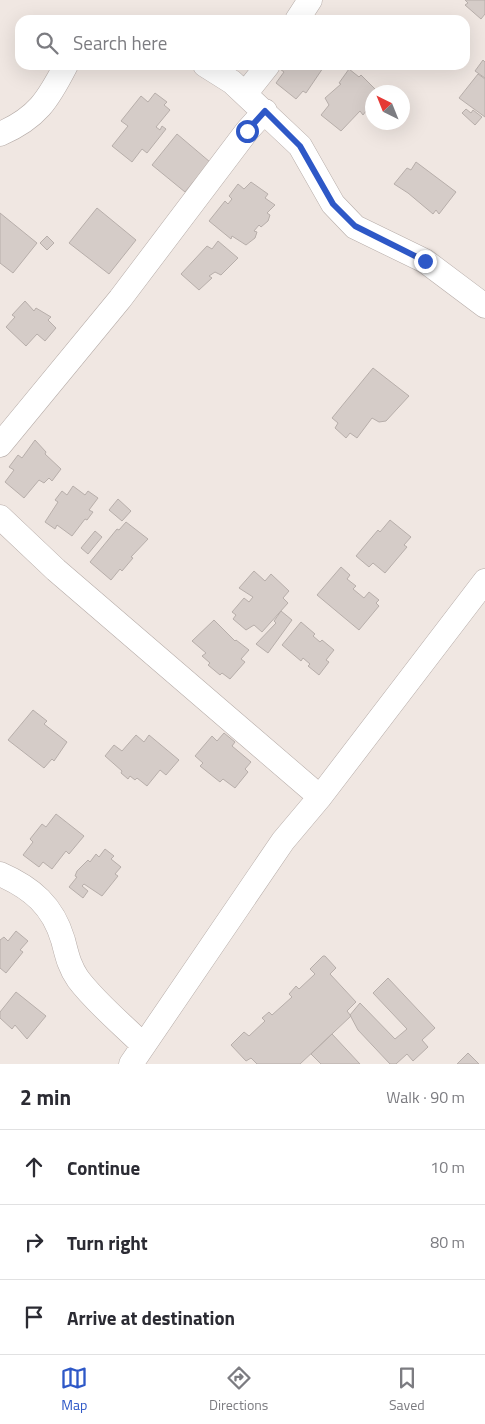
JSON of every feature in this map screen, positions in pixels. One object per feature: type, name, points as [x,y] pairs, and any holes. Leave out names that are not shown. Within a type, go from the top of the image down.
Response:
[{"type":"street","points":[[300,15],[310,0]]},
{"type":"street","points":[[0,134],[21,124],[32,116],[46,101],[63,70]]},
{"type":"street","points":[[212,70],[265,111],[300,146],[333,204],[355,226],[425,261],[485,306]]},
{"type":"street","points":[[245,94],[264,70]]},
{"type":"street","points":[[0,445],[120,299],[247,131],[265,111]]},
{"type":"street","points":[[0,517],[56,570],[320,797]]},
{"type":"street","points":[[0,874],[20,883],[52,911],[63,941],[67,962],[137,1054],[283,841],[320,797],[485,582]]},
{"type":"building","points":[[465,0],[485,0],[485,14],[481,19],[465,5],[468,3]]},
{"type":"building","points":[[483,60],[485,62],[485,78],[475,71]]},
{"type":"building","points":[[281,70],[322,70],[306,93],[303,91],[296,99],[276,83],[284,72]]},
{"type":"building","points":[[350,70],[359,77],[361,75],[371,85],[365,85],[365,112],[363,115],[360,111],[341,131],[321,115],[329,105],[325,98],[341,84],[339,83]]},
{"type":"building","points":[[478,74],[485,79],[485,117],[459,98]]},
{"type":"building","points":[[155,93],[167,102],[164,105],[170,110],[156,127],[160,130],[162,126],[166,129],[147,153],[142,149],[132,162],[112,146],[128,126],[121,121],[141,96],[148,102]]},
{"type":"building","points":[[466,109],[471,113],[473,110],[482,117],[475,125],[462,113]]},
{"type":"building","points":[[177,134],[210,162],[185,192],[152,165]]},
{"type":"building","points":[[416,162],[456,192],[439,214],[436,210],[433,214],[394,184],[407,168],[411,170]]},
{"type":"building","points":[[251,182],[268,194],[265,198],[275,205],[267,213],[270,215],[268,221],[261,227],[259,225],[254,231],[257,232],[255,238],[246,245],[232,236],[231,239],[209,221],[225,201],[228,204],[232,199],[229,196],[238,184],[244,189]]},
{"type":"building","points":[[97,208],[136,240],[109,274],[69,243]]},
{"type":"building","points":[[0,213],[37,243],[13,273],[0,263]]},
{"type":"building","points":[[47,236],[54,243],[47,250],[40,243]]},
{"type":"building","points":[[218,241],[238,258],[221,275],[215,272],[209,276],[212,278],[199,290],[181,274],[207,246],[212,249]]},
{"type":"building","points":[[25,301],[34,311],[36,308],[51,317],[48,320],[56,328],[45,341],[37,334],[26,346],[6,327],[15,317],[12,315]]},
{"type":"building","points":[[373,368],[409,396],[386,421],[379,422],[372,418],[357,438],[350,433],[346,438],[335,428],[338,423],[332,418]]},
{"type":"building","points":[[35,440],[46,452],[45,454],[61,469],[52,481],[49,478],[44,483],[39,480],[24,498],[5,482],[14,470],[9,467],[18,455],[22,458]]},
{"type":"building","points":[[73,486],[85,495],[88,491],[98,498],[89,510],[93,512],[72,536],[57,525],[55,529],[45,522],[58,502],[55,500],[62,491],[67,495]]},
{"type":"building","points":[[118,499],[131,511],[122,521],[109,510]]},
{"type":"building","points":[[390,520],[411,537],[404,545],[407,547],[385,573],[373,563],[369,567],[356,556],[378,530],[380,532]]},
{"type":"building","points":[[126,522],[148,539],[131,557],[133,558],[122,571],[120,569],[111,580],[90,562],[117,529],[119,530]]},
{"type":"building","points":[[95,531],[102,537],[88,554],[81,548]]},
{"type":"building","points":[[341,567],[350,575],[347,579],[356,586],[353,589],[364,598],[369,592],[379,600],[376,603],[379,606],[359,630],[317,595]]},
{"type":"building","points":[[254,571],[265,581],[271,574],[289,591],[283,598],[288,603],[262,632],[254,625],[246,630],[233,619],[236,615],[232,612],[244,598],[249,602],[253,597],[239,588]]},
{"type":"building","points":[[281,611],[292,620],[268,653],[256,644],[276,623],[274,621]]},
{"type":"building","points":[[214,620],[235,641],[249,650],[241,659],[245,662],[230,679],[222,673],[220,675],[208,665],[210,663],[202,656],[206,653],[192,641]]},
{"type":"building","points":[[301,622],[315,634],[313,636],[320,642],[322,640],[334,650],[326,660],[329,662],[319,675],[308,666],[310,664],[303,658],[301,661],[282,645]]},
{"type":"building","points":[[33,710],[47,721],[44,724],[67,742],[54,761],[52,759],[44,768],[8,740]]},
{"type":"building","points":[[224,733],[235,742],[232,746],[251,762],[245,769],[248,772],[235,788],[223,779],[220,782],[200,766],[203,763],[195,756],[212,736],[217,741]]},
{"type":"building","points":[[136,735],[144,742],[149,735],[179,760],[166,775],[160,770],[147,786],[137,778],[135,780],[130,776],[128,779],[105,756],[114,745],[122,751]]},
{"type":"building","points":[[56,814],[84,836],[69,854],[66,851],[52,869],[43,862],[39,867],[23,855],[33,842],[30,839],[42,824],[46,827]]},
{"type":"building","points":[[105,849],[114,856],[111,859],[121,867],[115,874],[118,876],[102,896],[84,884],[82,886],[88,891],[83,898],[69,887],[77,877],[75,876],[77,871],[88,860],[90,862],[96,854],[99,857]]},
{"type":"building","points":[[16,931],[28,941],[20,950],[23,952],[6,973],[0,968],[0,940],[4,937],[8,941]]},
{"type":"building","points":[[323,956],[336,968],[330,974],[356,1002],[347,1011],[351,1016],[300,1064],[257,1064],[251,1058],[246,1061],[231,1045],[244,1032],[249,1036],[265,1021],[262,1018],[269,1012],[272,1015],[292,997],[289,994],[296,986],[299,989],[315,974],[310,969]]},
{"type":"building","points":[[388,978],[435,1028],[422,1040],[428,1047],[413,1061],[407,1054],[396,1064],[390,1064],[358,1030],[350,1015],[360,1003],[395,1039],[407,1029],[373,993]]},
{"type":"building","points":[[16,992],[46,1016],[27,1039],[15,1025],[12,1029],[0,1018],[0,1012]]},
{"type":"building","points":[[332,1034],[360,1064],[321,1064],[311,1054]]},
{"type":"building","points":[[468,1053],[479,1064],[457,1064]]},
{"type":"route","points":[[247,131],[265,111],[300,146],[333,204],[355,226],[425,261]]}]
